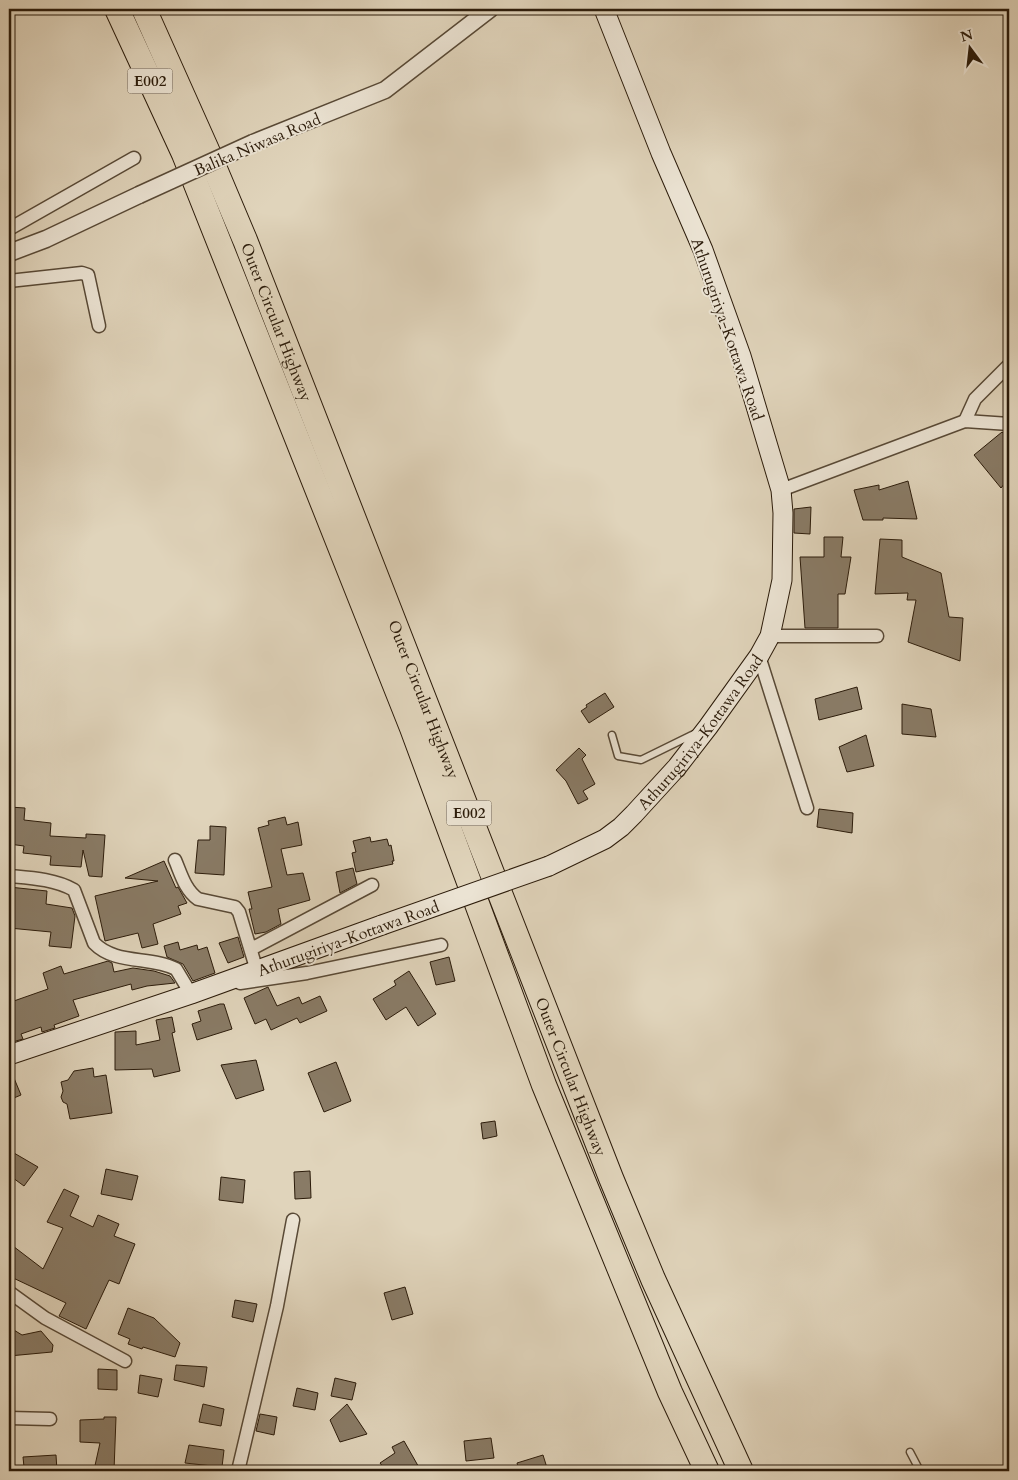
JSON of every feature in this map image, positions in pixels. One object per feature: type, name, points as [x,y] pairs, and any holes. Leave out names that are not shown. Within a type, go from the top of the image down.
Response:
[{"type":"highway","name":"Outer Circular Highway","points":[[117,9],[187,163],[412,728],[544,1085],[670,1392],[707,1471]]},
{"type":"highway","name":"Outer Circular Highway","points":[[144,9],[245,240],[615,1187],[653,1279],[741,1471]]},
{"type":"main road","name":"Athurugiriya-Kottawa Road","points":[[9,1054],[217,985],[549,866],[605,839],[621,827],[677,767],[759,656],[770,636],[782,580],[783,513],[781,490],[741,356],[703,250],[661,153],[604,9]]},
{"type":"street","name":"Balika Niwasa Road","points":[[9,253],[46,239],[253,143],[385,90],[490,9]]},
{"type":"street","points":[[9,229],[134,158]]},
{"type":"street","points":[[9,282],[82,273],[88,274],[99,326]]},
{"type":"street","points":[[965,421],[975,399],[1009,365]]},
{"type":"street","points":[[781,490],[965,421],[1009,424]]},
{"type":"street","points":[[770,636],[877,636]]},
{"type":"street","points":[[759,656],[807,808]]},
{"type":"street","points":[[175,860],[187,887],[198,899],[235,907],[242,917],[257,971]]},
{"type":"street","points":[[9,876],[51,881],[74,890],[94,943],[101,950],[172,967],[176,969],[191,994]]},
{"type":"street","points":[[251,949],[372,885]]},
{"type":"street","points":[[217,985],[307,974],[441,945]]},
{"type":"street","points":[[238,1471],[277,1306],[293,1220]]},
{"type":"street","points":[[9,1292],[45,1318],[125,1361]]},
{"type":"street","points":[[9,1418],[50,1419]]},
{"type":"lane","points":[[612,736],[618,756],[641,760],[708,727]]},
{"type":"lane","points":[[910,1452],[920,1471]]},
{"type":"building","points":[[1002,432],[1009,439],[1009,478],[1001,488],[974,455]]},
{"type":"building","points":[[908,481],[917,519],[883,518],[883,520],[863,520],[854,490],[879,485],[879,490]]},
{"type":"building","points":[[811,507],[810,534],[794,533],[794,509]]},
{"type":"building","points":[[824,537],[843,537],[841,557],[851,557],[845,594],[838,594],[838,628],[805,628],[800,557],[824,557]]},
{"type":"building","points":[[880,539],[902,540],[902,557],[941,573],[949,617],[963,618],[960,661],[908,642],[916,600],[907,600],[908,593],[875,594]]},
{"type":"building","points":[[857,687],[862,709],[819,720],[815,699]]},
{"type":"building","points":[[605,693],[614,707],[589,723],[581,711],[587,707],[586,705]]},
{"type":"building","points":[[902,704],[931,709],[936,737],[902,734]]},
{"type":"building","points":[[866,735],[874,766],[847,772],[839,747]]},
{"type":"building","points":[[579,748],[586,755],[582,759],[595,784],[583,791],[588,799],[578,804],[566,781],[556,770]]},
{"type":"building","points":[[9,807],[25,808],[24,820],[51,823],[50,836],[86,838],[86,834],[105,835],[102,877],[89,876],[83,850],[81,867],[50,865],[51,856],[23,853],[24,846],[9,844]]},
{"type":"building","points":[[819,809],[853,813],[852,833],[817,827]]},
{"type":"building","points":[[285,817],[287,825],[298,822],[302,845],[281,849],[287,875],[303,873],[310,900],[278,909],[281,924],[266,932],[255,934],[249,909],[252,909],[248,892],[272,887],[258,828],[269,825],[268,821]]},
{"type":"building","points":[[210,826],[226,827],[224,875],[195,873],[198,840],[210,840]]},
{"type":"building","points":[[370,837],[371,842],[387,839],[389,846],[391,845],[393,864],[356,872],[352,853],[356,852],[353,841]]},
{"type":"building","points":[[164,861],[176,888],[178,887],[187,903],[178,906],[181,914],[153,924],[158,944],[142,948],[138,933],[105,941],[95,896],[158,881],[125,878]]},
{"type":"building","points":[[353,868],[357,884],[340,893],[336,872]]},
{"type":"building","points":[[9,887],[47,891],[46,904],[72,908],[75,916],[71,948],[49,946],[51,932],[9,928]]},
{"type":"building","points":[[238,937],[244,957],[228,963],[219,943]]},
{"type":"building","points":[[178,942],[180,950],[197,945],[198,950],[207,947],[215,973],[193,981],[183,964],[167,957],[164,946]]},
{"type":"building","points":[[449,957],[455,981],[436,985],[430,962]]},
{"type":"building","points":[[108,961],[112,963],[114,972],[133,968],[154,971],[170,976],[175,983],[147,986],[132,990],[131,984],[73,1000],[79,1016],[54,1025],[55,1028],[42,1032],[41,1027],[21,1034],[23,1039],[9,1043],[9,1012],[14,1011],[11,1002],[48,989],[43,973],[61,966],[64,974]]},
{"type":"building","points":[[409,971],[436,1014],[418,1026],[406,1007],[386,1020],[373,999],[396,985],[394,981]]},
{"type":"building","points":[[268,987],[277,1006],[299,997],[302,1004],[320,996],[327,1011],[300,1023],[297,1018],[271,1030],[266,1019],[255,1024],[244,998]]},
{"type":"building","points":[[224,1004],[232,1029],[197,1040],[192,1024],[201,1021],[198,1011]]},
{"type":"building","points":[[172,1017],[175,1032],[172,1033],[180,1071],[154,1077],[152,1069],[115,1070],[115,1032],[136,1031],[136,1045],[160,1040],[156,1020]]},
{"type":"building","points":[[256,1060],[264,1090],[236,1099],[221,1065]]},
{"type":"building","points":[[336,1062],[351,1101],[324,1112],[308,1073]]},
{"type":"building","points":[[9,1066],[21,1095],[9,1100]]},
{"type":"building","points":[[93,1068],[94,1077],[106,1075],[112,1113],[70,1119],[67,1104],[63,1102],[61,1097],[63,1091],[61,1082],[68,1080],[74,1071]]},
{"type":"building","points":[[495,1121],[497,1136],[483,1139],[481,1123]]},
{"type":"building","points":[[14,1153],[38,1167],[24,1186],[9,1175],[9,1161]]},
{"type":"building","points":[[106,1169],[138,1176],[132,1200],[101,1194]]},
{"type":"building","points":[[310,1171],[311,1198],[295,1199],[294,1172]]},
{"type":"building","points":[[221,1177],[245,1180],[243,1203],[219,1200]]},
{"type":"building","points":[[64,1189],[79,1196],[70,1216],[93,1227],[98,1215],[119,1224],[114,1236],[135,1244],[119,1284],[109,1280],[86,1329],[59,1316],[66,1303],[9,1276],[9,1243],[43,1269],[63,1228],[47,1222]]},
{"type":"building","points":[[405,1287],[413,1314],[392,1320],[384,1293]]},
{"type":"building","points":[[235,1300],[257,1304],[253,1322],[232,1317]]},
{"type":"building","points":[[128,1308],[154,1318],[180,1343],[175,1357],[128,1344],[130,1339],[118,1334]]},
{"type":"building","points":[[9,1327],[22,1335],[41,1331],[53,1345],[52,1352],[9,1356]]},
{"type":"building","points":[[176,1365],[207,1367],[204,1387],[174,1380]]},
{"type":"building","points":[[98,1369],[117,1370],[117,1390],[98,1389]]},
{"type":"building","points":[[140,1375],[162,1379],[158,1397],[138,1393]]},
{"type":"building","points":[[335,1378],[356,1383],[352,1400],[331,1396]]},
{"type":"building","points":[[297,1388],[318,1393],[315,1410],[293,1406]]},
{"type":"building","points":[[203,1404],[224,1409],[221,1426],[199,1422]]},
{"type":"building","points":[[347,1404],[367,1434],[340,1442],[330,1420]]},
{"type":"building","points":[[260,1414],[277,1417],[274,1435],[256,1431]]},
{"type":"building","points":[[104,1417],[116,1417],[114,1471],[94,1470],[100,1443],[80,1442],[80,1420],[104,1419]]},
{"type":"building","points":[[491,1438],[494,1458],[466,1461],[464,1441]]},
{"type":"building","points":[[404,1441],[421,1471],[386,1471],[380,1463],[395,1453],[392,1447]]},
{"type":"building","points":[[189,1445],[224,1450],[222,1467],[185,1463]]},
{"type":"building","points":[[56,1455],[57,1471],[33,1471],[33,1466],[24,1467],[23,1457]]},
{"type":"building","points":[[543,1455],[548,1471],[519,1471],[517,1463]]}]
